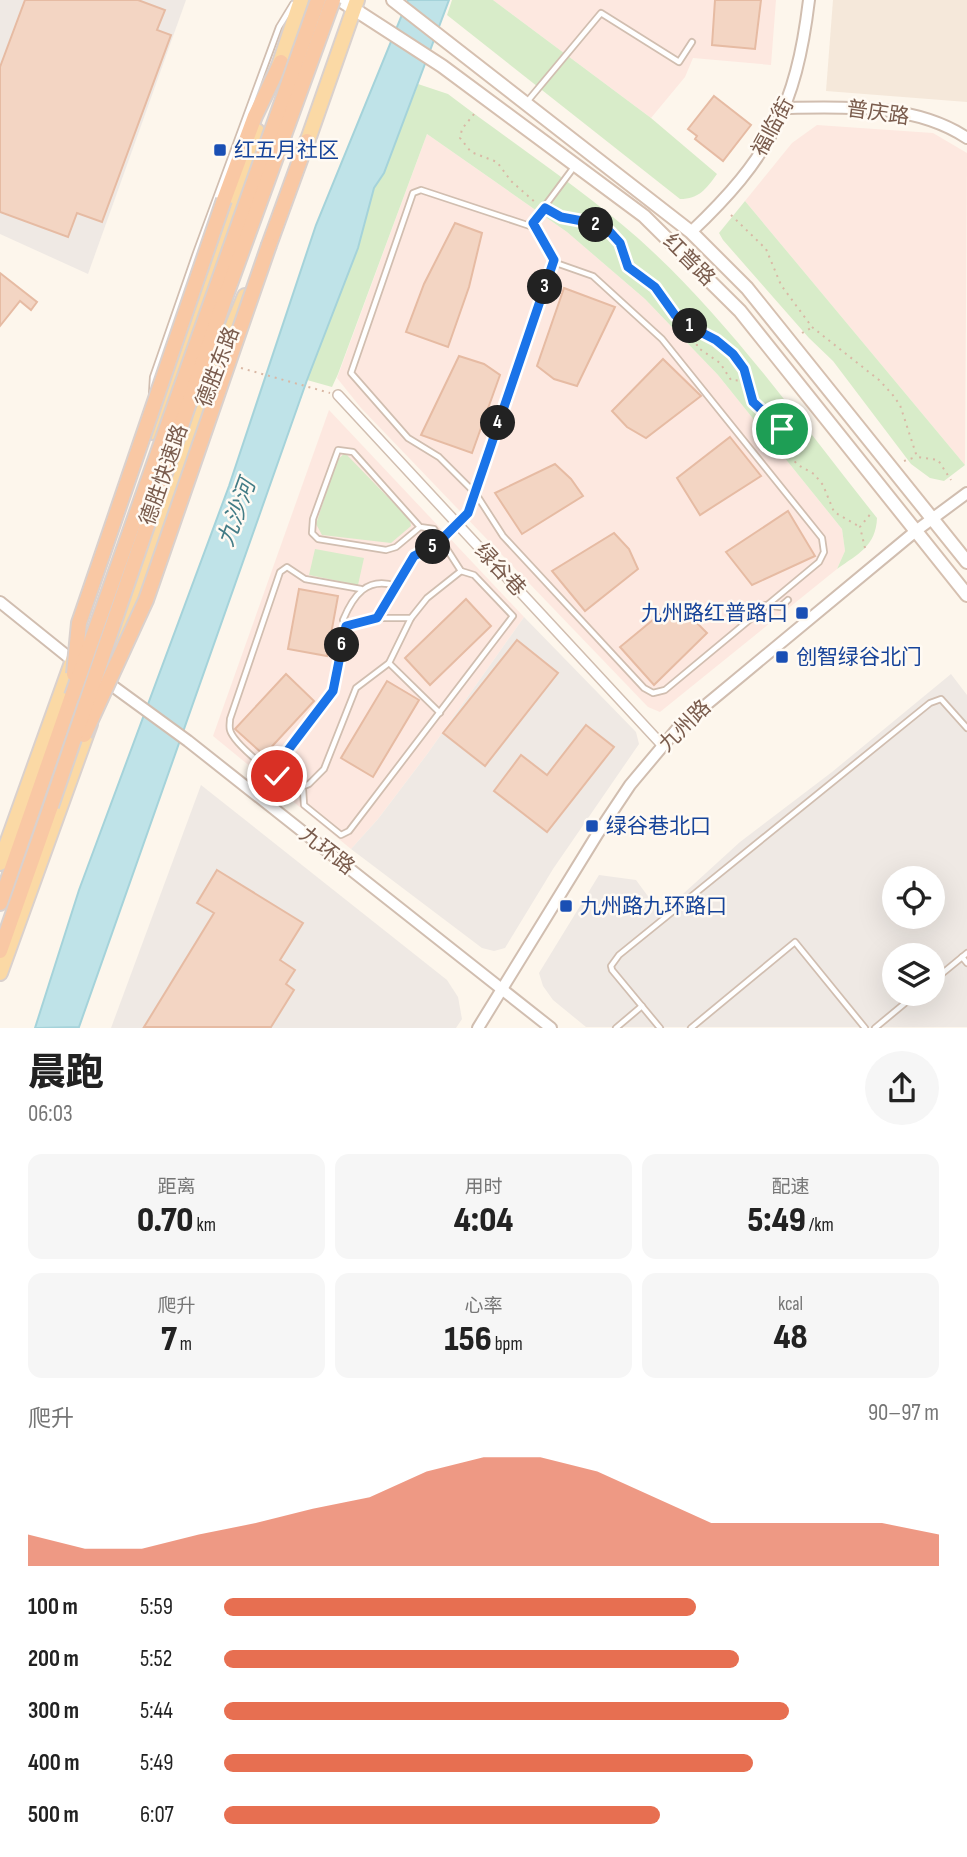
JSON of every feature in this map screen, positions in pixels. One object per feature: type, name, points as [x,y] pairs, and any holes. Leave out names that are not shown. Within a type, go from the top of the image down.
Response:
[{"type":"highway","name":"德胜快速路","points":[[0,903],[318,0]]},
{"type":"highway","name":"德胜快速路","points":[[0,951],[226,295],[333,0]]},
{"type":"highway","points":[[72,696],[79,623],[254,116],[281,62]]},
{"type":"highway","points":[[51,806],[146,600],[307,141]]},
{"type":"main road","name":"德胜东路","points":[[0,863],[301,0]]},
{"type":"main road","name":"红普路","points":[[340,0],[356,5],[384,28],[442,66],[644,216],[740,311],[967,596]]},
{"type":"main road","name":"红普路","points":[[395,1],[691,232],[747,288],[967,562]]},
{"type":"main road","name":"德胜东路","points":[[0,973],[218,362],[307,141],[356,5]]},
{"type":"street","name":"福临街","points":[[691,232],[722,202],[767,146],[793,91],[809,0]]},
{"type":"street","name":"普庆路","points":[[785,108],[863,107],[912,116],[956,131],[967,138]]},
{"type":"street","points":[[458,525],[468,513],[554,260]]},
{"type":"street","name":"绿谷巷","points":[[338,395],[663,746]]},
{"type":"street","name":"九州路","points":[[478,1027],[630,785],[677,729],[917,530],[967,493]]},
{"type":"street","name":"九环路","points":[[0,602],[72,661],[131,697],[551,1027]]},
{"type":"lane","points":[[148,444],[153,377],[279,27],[295,0]]},
{"type":"lane","points":[[525,104],[601,13],[679,62],[692,42]]},
{"type":"lane","points":[[533,223],[554,260],[562,266],[593,276],[662,338],[822,538],[824,552],[819,562],[665,690],[653,693],[644,688],[519,556],[475,493],[439,457],[408,438],[356,382],[351,373],[352,361],[413,192],[421,190],[530,226],[575,165]]},
{"type":"lane","points":[[420,527],[396,547],[386,550],[318,539],[312,533],[313,519],[338,450],[353,453],[420,527],[434,529],[443,539],[446,550],[461,571],[474,575],[513,616],[349,831],[341,835],[304,805],[303,789],[324,769],[356,688],[389,663],[411,618],[427,598],[461,571]]},
{"type":"lane","points":[[377,618],[414,556],[443,539],[458,525]]},
{"type":"lane","points":[[303,789],[286,784],[237,741],[230,731],[230,719],[280,572],[287,567],[305,579],[361,589],[385,582],[396,586]]},
{"type":"lane","points":[[277,776],[285,754],[333,691],[346,626],[343,620],[350,603],[361,589]]},
{"type":"lane","points":[[765,605],[780,607],[788,600]]},
{"type":"lane","points":[[346,626],[377,618],[411,618]]},
{"type":"lane","points":[[389,663],[440,713]]},
{"type":"lane","points":[[660,1027],[612,970],[611,966],[619,955],[930,703],[941,699],[967,728]]},
{"type":"lane","points":[[691,1027],[795,942],[865,1027]]},
{"type":"lane","points":[[945,971],[965,955],[967,963]]},
{"type":"lane","points":[[616,1027],[642,1006]]},
{"type":"lane","points":[[875,1027],[901,1006]]},
{"type":"path","points":[[474,114],[462,130],[460,138],[471,152],[497,162],[510,181],[545,208],[561,217],[593,223],[610,232],[620,243],[628,267],[655,287],[675,315],[716,340],[733,354],[744,369],[745,381],[753,402],[782,429],[787,453],[819,480],[835,512],[860,527],[865,548]]},
{"type":"path","points":[[730,215],[766,249],[781,285],[812,327],[879,380],[892,394],[900,405],[918,457]]},
{"type":"path","points":[[802,333],[812,327]]},
{"type":"path","points":[[696,329],[697,347],[720,363],[731,380],[745,381]]},
{"type":"path","points":[[259,373],[338,395]]},
{"type":"path","points":[[782,429],[801,422]]},
{"type":"path","points":[[904,461],[918,457],[938,460],[951,480]]},
{"type":"path","points":[[860,527],[872,512]]},
{"type":"shaded area","points":[[0,0],[186,0],[88,274],[0,234]]},
{"type":"shaded area","points":[[493,0],[776,0],[771,65],[693,58],[685,77],[651,118]]},
{"type":"shaded area","points":[[833,0],[967,0],[967,102],[826,91]]},
{"type":"shaded area","points":[[817,125],[933,133],[967,153],[965,465],[745,201],[792,143]]},
{"type":"shaded area","points":[[427,134],[567,232],[645,299],[718,375],[842,529],[845,551],[837,569],[660,712],[648,707],[361,408],[337,378]]},
{"type":"shaded area","points":[[329,410],[524,617],[428,753],[378,819],[351,849],[213,736]]},
{"type":"shaded area","points":[[524,617],[636,732],[639,744],[553,869],[505,948],[494,951],[482,948],[351,849],[378,819],[428,753]]},
{"type":"shaded area","points":[[951,674],[967,695],[967,1027],[586,1027],[553,1000],[543,986],[539,973],[599,875],[636,880],[661,914],[740,842],[832,772]]},
{"type":"shaded area","points":[[201,785],[447,980],[458,997],[462,1019],[456,1028],[111,1028]]},
{"type":"green space","points":[[452,0],[493,0],[651,118],[717,174],[702,192],[680,199],[447,15]]},
{"type":"green space","points":[[418,84],[448,94],[593,201],[639,239],[704,304],[764,374],[877,518],[873,536],[859,554],[837,569],[845,551],[842,529],[718,375],[645,299],[567,232],[427,134],[332,387],[307,380],[358,248],[374,188],[384,173]]},
{"type":"green space","points":[[745,201],[965,465],[944,481],[930,478],[911,464],[833,361],[809,338],[723,240],[719,233]]},
{"type":"green space","points":[[345,453],[410,520],[411,526],[391,543],[322,535],[316,524],[337,460]]},
{"type":"green space","points":[[315,549],[364,558],[358,585],[309,575]]},
{"type":"water","name":"九沙河","points":[[408,0],[449,0],[384,173],[374,188],[358,248],[307,380],[79,1027],[35,1028],[79,890],[229,486],[316,225]]},
{"type":"building","points":[[25,0],[138,0],[165,10],[157,30],[171,35],[102,222],[77,213],[68,237],[0,212],[0,67]]},
{"type":"building","points":[[715,0],[761,0],[755,49],[712,45]]},
{"type":"building","points":[[714,96],[751,125],[723,161],[695,139],[697,136],[688,129]]},
{"type":"building","points":[[455,223],[482,233],[469,287],[448,347],[406,332],[424,284]]},
{"type":"building","points":[[0,273],[37,302],[31,310],[20,301],[0,326]]},
{"type":"building","points":[[564,288],[615,307],[577,386],[554,379],[537,366]]},
{"type":"building","points":[[459,356],[484,364],[500,375],[472,453],[421,435]]},
{"type":"building","points":[[663,359],[701,396],[646,438],[627,427],[612,411]]},
{"type":"building","points":[[730,437],[761,476],[700,515],[677,478]]},
{"type":"building","points":[[555,464],[571,479],[583,496],[522,534],[495,493]]},
{"type":"building","points":[[788,511],[815,556],[752,585],[726,552]]},
{"type":"building","points":[[614,533],[629,549],[638,569],[585,611],[552,571]]},
{"type":"building","points":[[299,589],[338,596],[327,656],[288,649]]},
{"type":"building","points":[[466,599],[491,626],[430,685],[405,658]]},
{"type":"building","points":[[671,605],[688,614],[707,633],[654,685],[620,647]]},
{"type":"building","points":[[517,640],[558,673],[485,766],[443,733]]},
{"type":"building","points":[[286,674],[314,701],[264,755],[235,729]]},
{"type":"building","points":[[387,681],[419,700],[373,777],[341,758]]},
{"type":"building","points":[[586,725],[614,747],[547,832],[494,791],[521,755],[547,775]]},
{"type":"building","points":[[217,870],[303,923],[280,960],[295,970],[286,984],[294,990],[271,1027],[144,1027],[214,913],[197,903]]},
{"type":"place","name":"红五月社区","points":[[220,150]]},
{"type":"place","name":"九州路红普路口","points":[[802,613]]},
{"type":"place","name":"创智绿谷北门","points":[[782,657]]},
{"type":"place","name":"绿谷巷北口","points":[[592,826]]},
{"type":"place","name":"九州路九环路口","points":[[566,906]]},
{"type":"route","points":[[277,776],[285,754],[333,691],[346,626],[377,618],[414,556],[436,545],[468,513],[554,260],[533,223],[545,208],[561,217],[593,223],[610,232],[620,243],[628,267],[655,287],[675,315],[685,324],[716,340],[733,354],[744,369],[745,381],[753,402],[782,429]]}]
